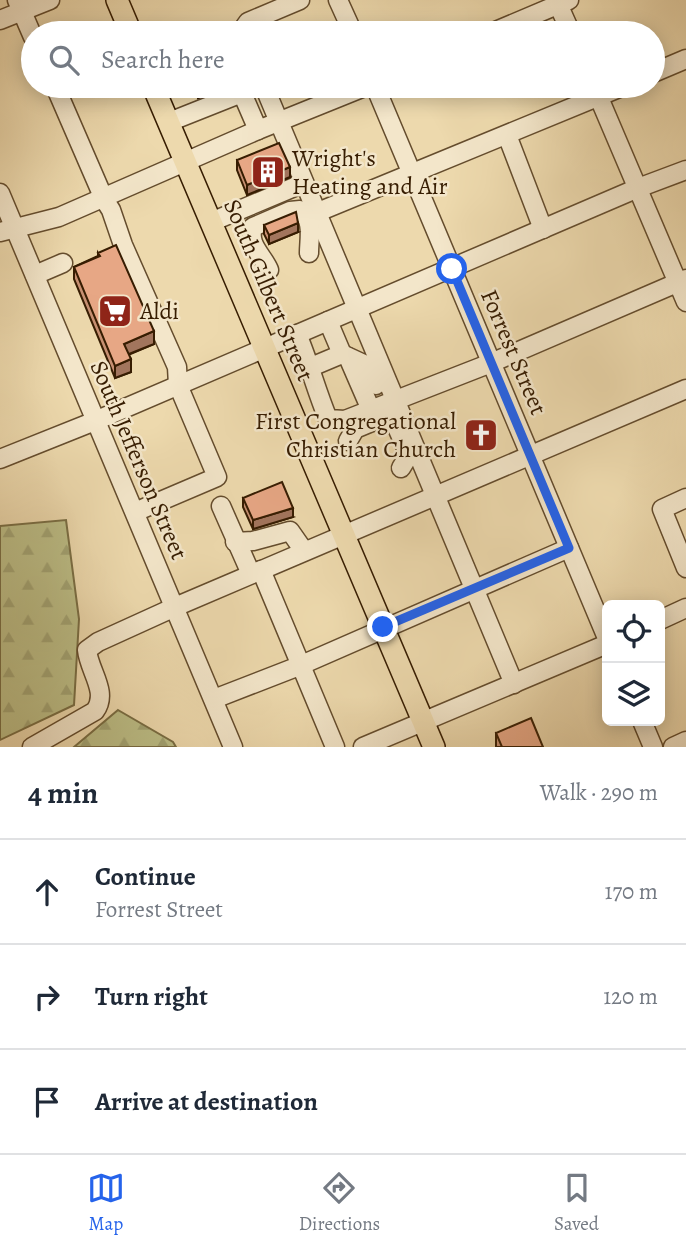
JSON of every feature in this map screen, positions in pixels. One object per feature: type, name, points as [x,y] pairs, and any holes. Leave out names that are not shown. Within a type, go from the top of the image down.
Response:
[{"type":"main road","points":[[117,0],[126,21]]},
{"type":"main road","name":"South Gilbert Street","points":[[161,98],[186,163],[434,747]]},
{"type":"street","points":[[0,20],[20,6],[50,0]]},
{"type":"street","points":[[250,21],[300,0]]},
{"type":"street","points":[[338,0],[348,21]]},
{"type":"street","points":[[519,21],[564,2],[568,21]]},
{"type":"street","points":[[665,69],[686,59]]},
{"type":"street","points":[[60,98],[177,367],[178,385],[217,477],[135,512]]},
{"type":"street","points":[[169,122],[223,98]]},
{"type":"street","points":[[244,98],[258,130]]},
{"type":"street","points":[[269,98],[358,308],[383,405]]},
{"type":"street","points":[[8,231],[59,217],[104,199],[258,130],[338,98]]},
{"type":"street","name":"Forrest Street","points":[[380,98],[602,626]]},
{"type":"street","points":[[318,212],[507,135],[582,98]]},
{"type":"street","points":[[599,98],[682,281],[686,302]]},
{"type":"street","points":[[507,135],[543,229]]},
{"type":"street","points":[[0,458],[95,421],[638,188],[686,170]]},
{"type":"street","points":[[211,222],[304,183]]},
{"type":"street","name":"South Jefferson Street","points":[[0,193],[8,231],[35,275],[233,747]]},
{"type":"street","points":[[269,270],[250,236],[253,227],[290,211],[299,210],[306,214],[310,222],[309,253]]},
{"type":"street","points":[[35,275],[63,264]]},
{"type":"street","points":[[297,334],[328,419],[345,420],[491,363],[682,281]]},
{"type":"street","points":[[328,321],[345,355],[368,366],[383,405],[435,496],[476,588],[514,684]]},
{"type":"street","points":[[311,367],[345,355]]},
{"type":"street","points":[[32,747],[96,710],[101,703],[102,695],[88,663],[87,650],[97,642],[686,389]]},
{"type":"street","points":[[348,441],[355,429],[388,418],[395,423],[409,455],[401,468]]},
{"type":"street","points":[[686,498],[662,509],[686,568]]},
{"type":"street","points":[[221,506],[235,541],[256,572],[335,747]]},
{"type":"street","points":[[235,541],[253,541],[290,531],[304,551]]},
{"type":"street","points":[[214,699],[299,666],[569,548]]},
{"type":"street","points":[[665,618],[686,608]]},
{"type":"street","points":[[363,747],[602,646]]},
{"type":"street","points":[[644,726],[653,747]]},
{"type":"street","points":[[673,747],[686,741]]},
{"type":"green space","points":[[66,520],[79,619],[74,705],[0,740],[0,526]]},
{"type":"green space","points":[[118,710],[173,742],[176,747],[74,747]]},
{"type":"building","points":[[279,143],[290,167],[247,185],[237,160]]},
{"type":"building","points":[[296,212],[298,223],[269,235],[264,225]]},
{"type":"building","name":"Aldi","points":[[116,245],[154,331],[124,344],[131,359],[115,366],[74,267],[100,256],[98,253]]},
{"type":"building","points":[[282,482],[293,508],[253,520],[243,498]]},
{"type":"building","points":[[531,718],[543,747],[502,747],[496,733]]},
{"type":"place","name":"Wright's Heating and Air","points":[[268,172]]},
{"type":"place","name":"Aldi","points":[[115,311]]},
{"type":"place","name":"First Congregational Christian Church","points":[[481,435]]},
{"type":"route","points":[[383,627],[569,548],[452,269]]}]
